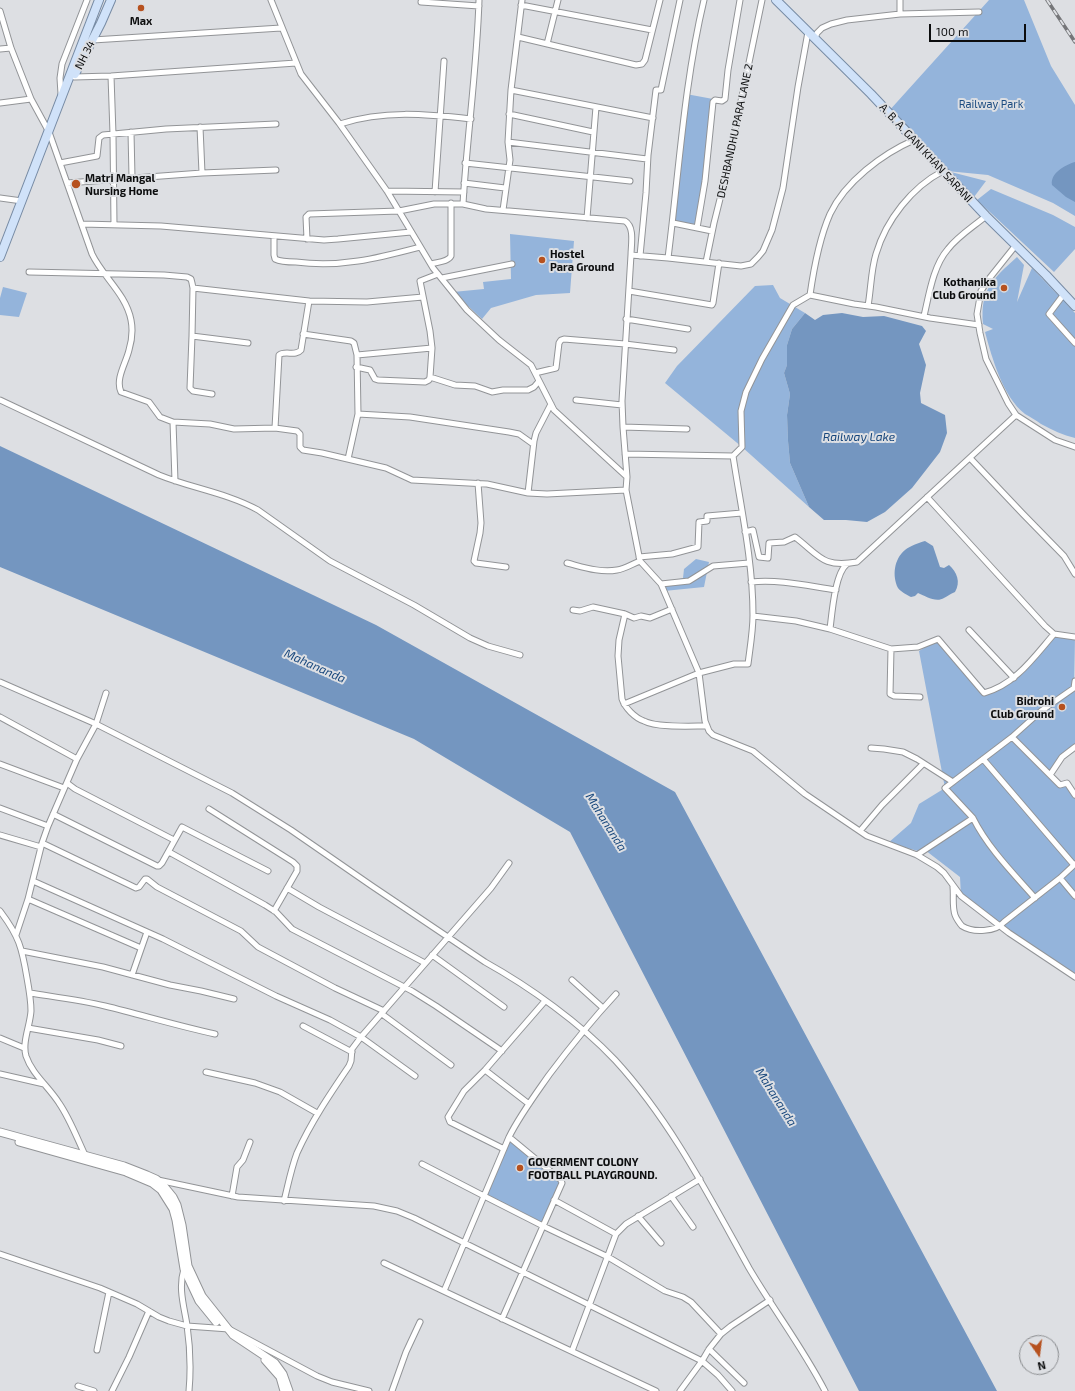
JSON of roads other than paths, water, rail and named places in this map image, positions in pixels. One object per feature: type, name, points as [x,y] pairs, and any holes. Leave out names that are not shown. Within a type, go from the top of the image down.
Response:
[{"type":"main road","points":[[0,257],[99,0]]},
{"type":"main road","name":"NH 34","points":[[58,109],[93,40],[111,0]]},
{"type":"main road","name":"A. B. A. GANI KHAN SARANI","points":[[776,0],[871,94],[986,216],[1075,306]]},
{"type":"main road","points":[[0,1132],[124,1166],[156,1180],[169,1192],[177,1205],[182,1224],[186,1268]]},
{"type":"main road","points":[[0,1137],[126,1172],[152,1184],[161,1190],[173,1209],[186,1268],[202,1296],[228,1335],[264,1359],[280,1377],[284,1391]]},
{"type":"main road","points":[[225,1329],[275,1363],[283,1374],[289,1391]]},
{"type":"street","points":[[62,98],[60,78],[62,64],[87,0]]},
{"type":"street","points":[[271,0],[296,63],[308,84],[340,124],[387,192],[431,264],[467,310],[499,340],[530,365],[554,410],[628,477]]},
{"type":"street","points":[[463,204],[465,163],[471,119],[480,0]]},
{"type":"street","points":[[547,44],[558,0]]},
{"type":"street","points":[[518,37],[636,65],[642,64],[645,60],[660,0]]},
{"type":"street","points":[[640,256],[646,193],[647,159],[656,90],[661,90],[680,0]]},
{"type":"street","points":[[668,258],[686,94],[698,24],[704,0]]},
{"type":"street","points":[[697,228],[705,181],[712,102],[715,100],[722,101],[725,99],[734,28],[740,0]]},
{"type":"street","name":"DESHBANDHU PARA LANE 2","points":[[706,262],[762,0]]},
{"type":"street","points":[[900,0],[900,14]]},
{"type":"street","points":[[421,2],[479,6]]},
{"type":"street","points":[[503,210],[510,155],[508,142],[511,90],[521,2],[556,11],[652,30]]},
{"type":"street","points":[[0,11],[11,48],[32,99],[49,132],[92,254],[103,273],[117,289],[125,302],[131,319],[133,333],[119,382],[121,392],[149,402],[160,417],[173,422],[210,424],[241,430],[275,428],[298,432],[300,436],[300,447],[304,450],[348,458],[386,468],[412,480],[487,484],[528,493],[554,494],[626,490]]},
{"type":"street","points":[[815,38],[817,33],[822,28],[847,20],[900,14],[979,12]]},
{"type":"street","points":[[93,40],[282,28]]},
{"type":"street","points":[[631,255],[741,266],[750,264],[763,251],[772,230],[783,188],[808,32]]},
{"type":"street","points":[[0,48],[11,48]]},
{"type":"street","points":[[435,192],[444,60]]},
{"type":"street","points":[[74,77],[111,76],[296,63]]},
{"type":"street","points":[[111,76],[114,225]]},
{"type":"street","points":[[511,90],[653,118]]},
{"type":"street","points":[[0,103],[32,99]]},
{"type":"street","points":[[587,218],[596,107]]},
{"type":"street","points":[[340,124],[358,119],[401,114],[440,115],[471,119]]},
{"type":"street","points":[[509,114],[593,132]]},
{"type":"street","points":[[60,163],[98,156],[99,138],[101,136],[131,132],[200,127],[276,124]]},
{"type":"street","points":[[200,127],[202,173]]},
{"type":"street","points":[[131,132],[132,177]]},
{"type":"street","points":[[810,294],[814,266],[824,229],[830,214],[844,192],[857,178],[886,155],[914,140]]},
{"type":"street","points":[[508,142],[647,159]]},
{"type":"street","points":[[465,163],[630,181]]},
{"type":"street","points":[[67,182],[132,177],[276,170]]},
{"type":"street","points":[[868,306],[876,254],[888,227],[897,212],[916,191],[935,175],[943,171]]},
{"type":"street","points":[[464,183],[505,188]]},
{"type":"street","points":[[387,192],[464,192]]},
{"type":"street","points":[[0,198],[22,201]]},
{"type":"street","points":[[431,264],[446,260],[451,256],[451,203]]},
{"type":"street","points":[[307,239],[306,217],[309,214],[399,211],[434,204],[451,203],[503,210],[625,222],[629,224],[631,228],[631,255],[622,405],[628,477],[626,490],[640,559],[661,584],[700,673],[707,726],[713,735],[753,751],[805,794],[867,836],[917,855],[937,867],[961,896],[1000,926],[1075,977]]},
{"type":"street","points":[[924,316],[935,274],[946,250],[957,238],[986,216]]},
{"type":"street","points":[[673,223],[712,231]]},
{"type":"street","points":[[82,224],[161,226],[307,239],[338,239],[411,232]]},
{"type":"street","points":[[274,236],[275,259],[315,265],[359,261],[420,247]]},
{"type":"street","points":[[1016,245],[981,291],[977,314],[986,359],[1008,403],[1016,415],[1056,440],[1075,447]]},
{"type":"street","points":[[628,291],[712,305],[719,263]]},
{"type":"street","points":[[356,367],[370,370],[375,379],[378,380],[429,380],[432,348],[420,281],[440,276],[512,264]]},
{"type":"street","points":[[29,272],[103,273],[187,277],[191,279],[193,288],[190,390],[212,394]]},
{"type":"street","points":[[193,288],[309,301],[367,302],[423,297]]},
{"type":"street","points":[[625,454],[733,456],[742,448],[741,412],[746,392],[762,359],[793,305],[810,294],[854,304],[979,325]]},
{"type":"street","points":[[1064,294],[1049,314],[1075,343]]},
{"type":"street","points":[[275,428],[279,355],[282,353],[299,352],[301,350],[309,301]]},
{"type":"street","points":[[626,319],[688,329]]},
{"type":"street","points":[[303,334],[352,341],[356,346],[358,414],[348,458]]},
{"type":"street","points":[[192,336],[248,343]]},
{"type":"street","points":[[535,373],[557,366],[559,343],[564,339],[674,350]]},
{"type":"street","points":[[356,355],[432,348]]},
{"type":"street","points":[[430,377],[455,385],[475,386],[492,392],[503,390],[528,390],[534,387],[539,381]]},
{"type":"street","points":[[0,400],[174,481],[237,499],[248,504],[330,561],[439,619],[470,638],[488,646],[520,655]]},
{"type":"street","points":[[576,400],[622,405]]},
{"type":"street","points":[[528,493],[533,444],[536,433],[551,404]]},
{"type":"street","points":[[358,414],[410,417],[509,432],[518,434],[533,444]]},
{"type":"street","points":[[745,532],[753,530],[759,557],[768,558],[769,543],[784,542],[795,537],[821,560],[830,563],[847,564],[857,562],[1016,415]]},
{"type":"street","points":[[173,422],[174,481]]},
{"type":"street","points":[[623,427],[686,429]]},
{"type":"street","points":[[624,704],[700,673],[734,664],[748,664],[753,616],[751,582],[733,456]]},
{"type":"street","points":[[970,458],[1064,556],[1075,574]]},
{"type":"street","points":[[478,483],[481,523],[474,561],[476,563],[506,566]]},
{"type":"street","points":[[927,497],[1045,626],[1054,634],[1075,637]]},
{"type":"street","points":[[567,563],[609,571],[617,570],[640,559],[672,554],[698,547],[699,522],[707,521],[707,516],[742,513]]},
{"type":"street","points":[[661,584],[689,581],[712,566],[749,563]]},
{"type":"street","points":[[830,628],[836,590],[842,569],[847,564]]},
{"type":"street","points":[[751,582],[798,584],[836,590]]},
{"type":"street","points":[[573,610],[580,611],[593,607],[625,614],[634,618],[642,616],[650,618],[672,609]]},
{"type":"street","points":[[625,614],[619,640],[618,656],[620,695],[624,704],[639,719],[649,723],[707,726]]},
{"type":"street","points":[[753,616],[796,621],[830,628],[891,649],[918,647],[938,639],[984,693],[994,691],[1020,673],[1054,634]]},
{"type":"street","points":[[969,630],[1014,678]]},
{"type":"street","points":[[891,649],[889,683],[890,694],[894,696],[920,697]]},
{"type":"street","points":[[1035,898],[990,844],[978,828],[973,818],[945,788],[1012,737],[1042,711],[1074,688],[1075,681]]},
{"type":"street","points":[[0,682],[96,724],[203,778],[258,809],[545,1001],[584,1030],[616,1061],[657,1112],[700,1179],[750,1269],[816,1372],[825,1391]]},
{"type":"street","points":[[16,935],[28,899],[48,826],[78,759],[96,724],[106,693]]},
{"type":"street","points":[[0,716],[78,759]]},
{"type":"street","points":[[1012,737],[1060,785],[1067,783],[1075,795]]},
{"type":"street","points":[[1050,775],[1062,757],[1075,747]]},
{"type":"street","points":[[871,748],[902,752],[953,782]]},
{"type":"street","points":[[953,886],[953,908],[955,916],[962,926],[975,930],[990,930],[1000,926],[1074,865],[983,759]]},
{"type":"street","points":[[0,764],[75,789],[174,840]]},
{"type":"street","points":[[860,831],[882,805],[923,764]]},
{"type":"street","points":[[0,808],[48,826]]},
{"type":"street","points":[[209,809],[297,866],[298,869],[274,911]]},
{"type":"street","points":[[53,814],[157,866],[160,865],[169,852],[181,827],[184,827],[268,871]]},
{"type":"street","points":[[917,855],[973,818]]},
{"type":"street","points":[[0,835],[42,845],[136,888],[139,887],[144,879],[147,879],[157,887],[241,931],[258,946],[383,1012],[451,1065]]},
{"type":"street","points":[[169,852],[274,911],[292,929],[404,986],[502,1051]]},
{"type":"street","points":[[284,1201],[291,1172],[298,1153],[317,1113],[349,1066],[353,1047],[404,986],[491,888],[509,863]]},
{"type":"street","points":[[1060,878],[1075,896]]},
{"type":"street","points":[[33,881],[147,932],[276,996],[330,1020],[361,1037],[415,1076]]},
{"type":"street","points":[[287,888],[319,907],[425,963]]},
{"type":"street","points":[[28,899],[141,948]]},
{"type":"street","points":[[0,911],[16,935],[22,951],[30,993],[31,1010],[24,1048],[26,1057],[33,1070],[61,1105],[85,1155]]},
{"type":"street","points":[[132,975],[147,932]]},
{"type":"street","points":[[22,951],[103,967],[170,985],[234,999]]},
{"type":"street","points":[[432,955],[504,1007]]},
{"type":"street","points":[[572,980],[603,1008]]},
{"type":"street","points":[[30,993],[78,1000],[215,1034]]},
{"type":"street","points":[[444,1291],[509,1137],[529,1104],[584,1030],[616,994]]},
{"type":"street","points":[[504,1149],[450,1122],[448,1117],[464,1091],[485,1070],[545,1001]]},
{"type":"street","points":[[303,1026],[352,1052]]},
{"type":"street","points":[[28,1028],[98,1040],[121,1046]]},
{"type":"street","points":[[0,1038],[24,1048]]},
{"type":"street","points":[[485,1070],[529,1104]]},
{"type":"street","points":[[206,1072],[255,1083],[280,1092],[317,1113]]},
{"type":"street","points":[[0,1074],[45,1084]]},
{"type":"street","points":[[502,1319],[562,1183],[561,1180],[509,1137]]},
{"type":"street","points":[[232,1196],[238,1166],[243,1160],[250,1142]]},
{"type":"street","points":[[422,1164],[608,1258],[665,1291],[687,1299],[721,1334]]},
{"type":"street","points":[[572,1351],[616,1234],[626,1224],[638,1216],[700,1179]]},
{"type":"street","points":[[156,1180],[232,1196],[385,1208],[414,1218],[702,1361],[718,1375],[732,1391]]},
{"type":"street","points":[[671,1196],[693,1227]]},
{"type":"street","points":[[554,1200],[616,1234]]},
{"type":"street","points":[[638,1216],[661,1243]]},
{"type":"street","points":[[0,1254],[109,1292],[164,1319],[187,1326],[225,1329],[317,1376],[332,1382],[369,1391]]},
{"type":"street","points":[[384,1263],[656,1391]]},
{"type":"street","points":[[186,1268],[181,1281],[181,1291],[187,1326],[190,1363],[189,1391]]},
{"type":"street","points":[[97,1350],[109,1292]]},
{"type":"street","points":[[680,1391],[721,1334],[730,1326],[770,1300]]},
{"type":"street","points":[[112,1391],[149,1311]]},
{"type":"street","points":[[392,1391],[406,1352],[420,1322]]},
{"type":"street","points":[[709,1349],[744,1383]]},
{"type":"street","points":[[78,1386],[94,1391]]},
{"type":"water","points":[[1075,162],[1075,202],[1066,197],[1052,185],[1052,181],[1053,177],[1059,170]]},
{"type":"water","name":"Railway Lake","points":[[805,313],[815,320],[823,315],[842,313],[863,317],[884,316],[922,326],[926,331],[919,344],[926,365],[920,393],[921,403],[945,415],[947,433],[940,452],[912,488],[885,512],[867,522],[824,520],[809,507],[790,463],[787,415],[790,394],[784,373],[787,365],[787,345],[792,329]]},
{"type":"water","name":"Mahananda","points":[[0,446],[376,625],[675,792],[997,1391],[859,1391],[570,832],[414,739],[0,567]]},
{"type":"water","points":[[925,541],[933,546],[940,567],[944,568],[949,565],[956,574],[958,581],[955,592],[938,600],[918,593],[911,597],[899,589],[896,583],[895,568],[898,558],[909,547]]},
{"type":"railway","points":[[1047,0],[1075,42]]},
{"type":"place","name":"Max","points":[[141,8]]},
{"type":"place","name":"Matri Mangal Nursing Home","points":[[76,184]]},
{"type":"place","name":"Hostel Para Ground","points":[[542,260]]},
{"type":"place","name":"Kothanika Club Ground","points":[[1004,288]]},
{"type":"place","name":"Bidrohi Club Ground","points":[[1062,707]]},
{"type":"place","name":"GOVERMENT COLONY FOOTBALL PLAYGROUND.","points":[[520,1168]]},
{"type":"park label","name":"Railway Park","points":[[991,104]]}]
